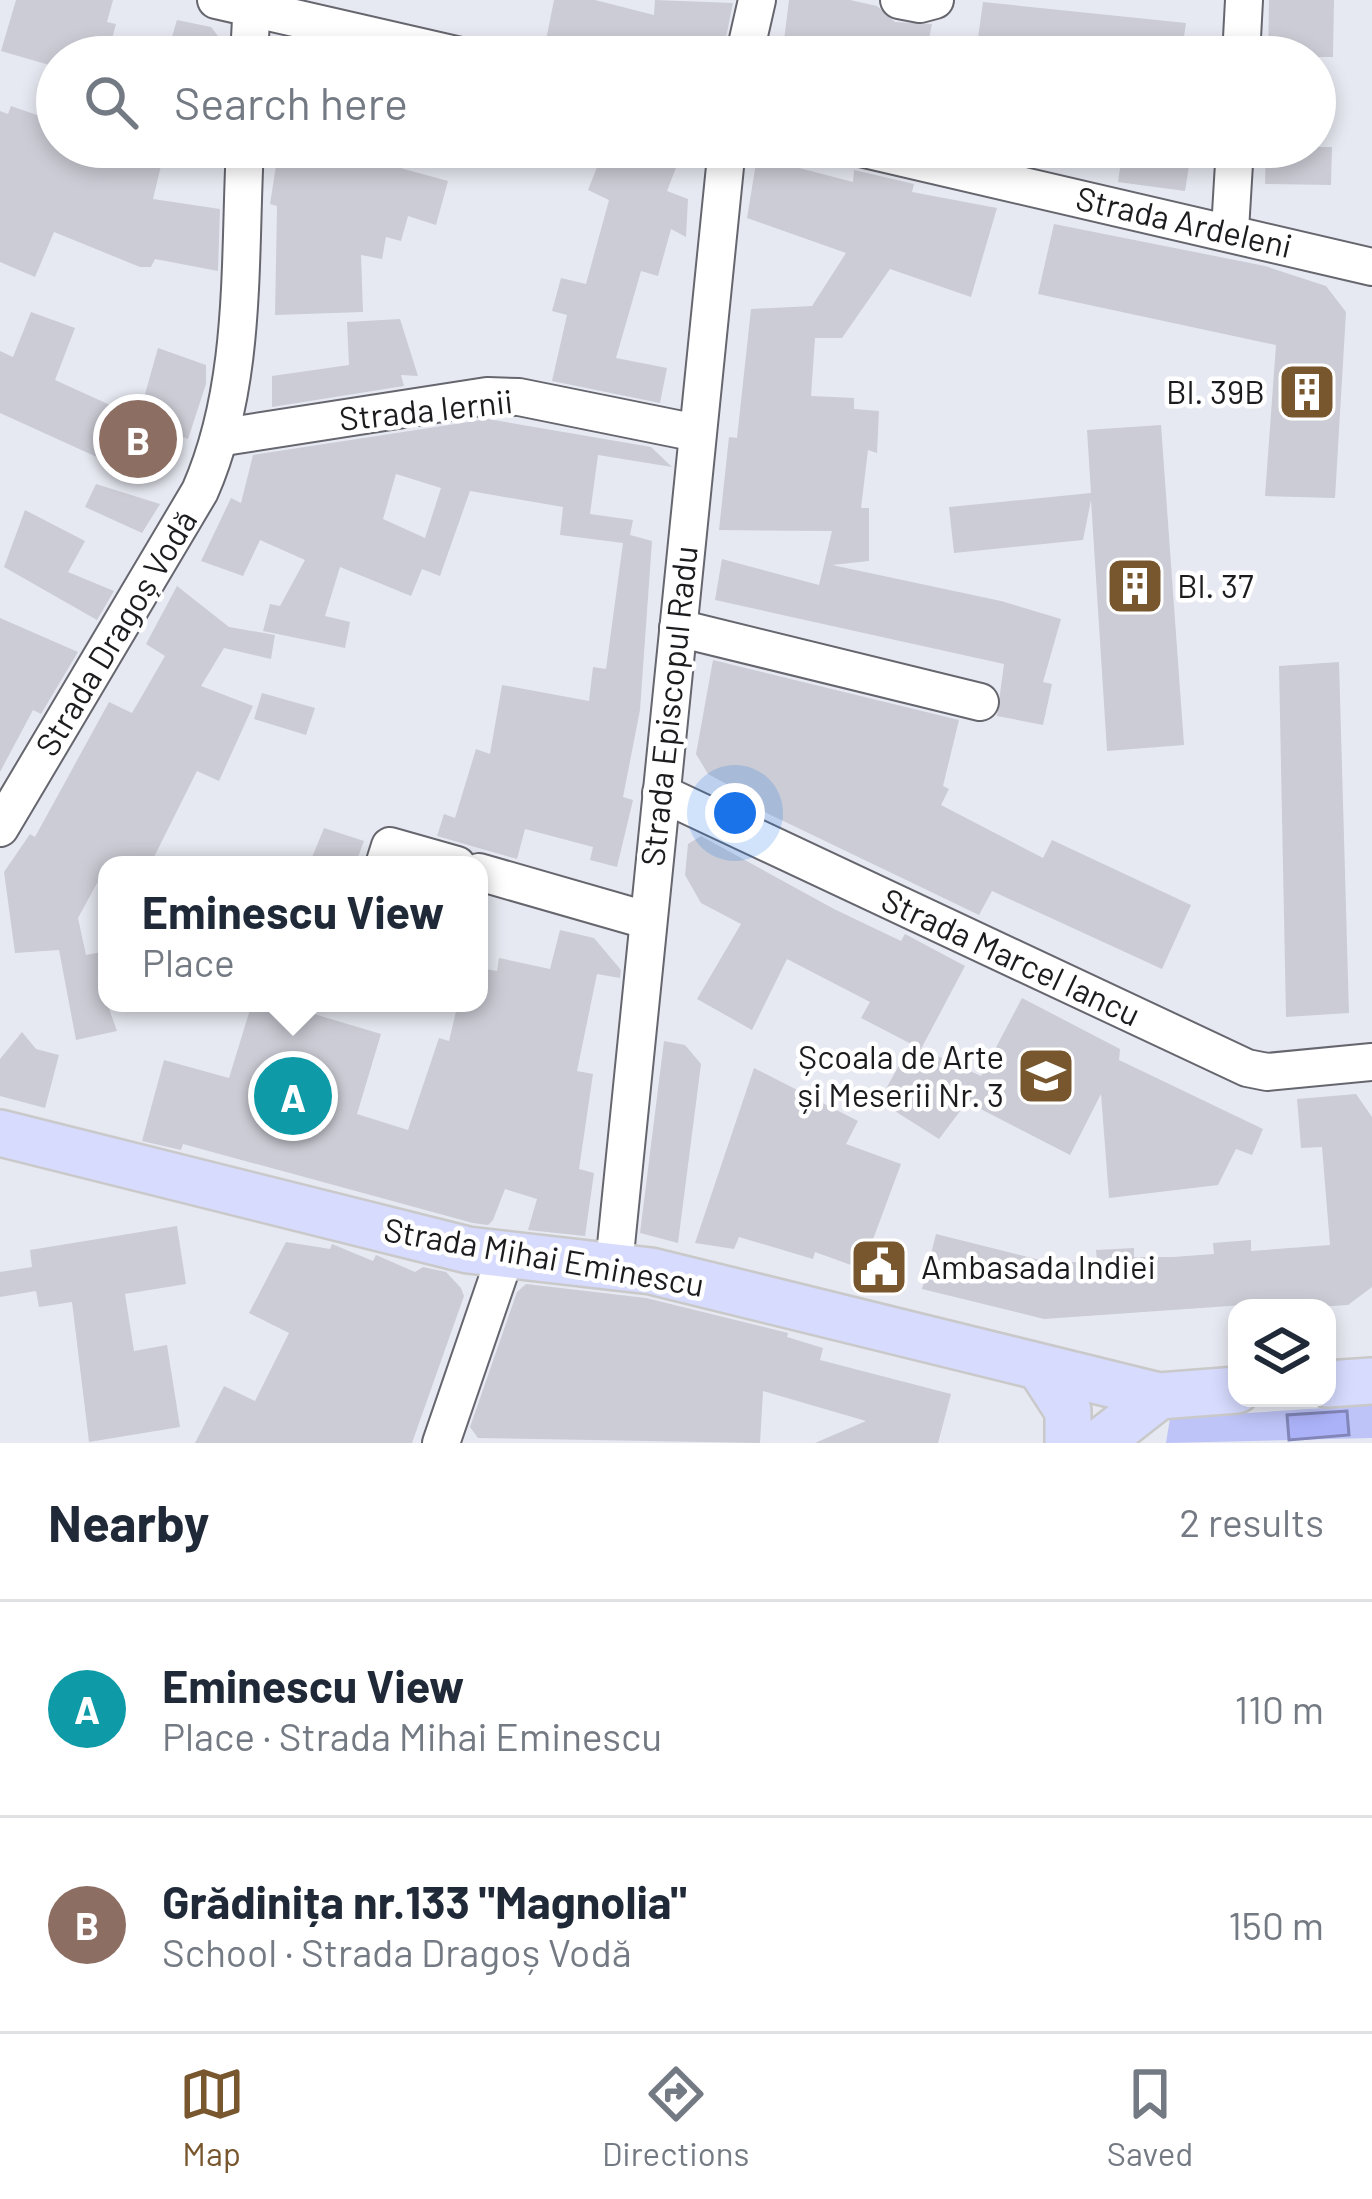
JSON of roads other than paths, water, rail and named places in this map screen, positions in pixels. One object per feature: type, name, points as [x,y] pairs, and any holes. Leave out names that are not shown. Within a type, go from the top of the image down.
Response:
[{"type":"main road","name":"Strada Mihai Eminescu","points":[[0,1133],[505,1257],[614,1265],[1159,1396],[1228,1391]]},
{"type":"main road","points":[[1042,1371],[1068,1411],[1068,1443]]},
{"type":"main road","points":[[1336,1383],[1372,1381]]},
{"type":"main road","points":[[1099,1443],[1159,1396]]},
{"type":"main road","points":[[1151,1443],[1159,1396]]},
{"type":"street","points":[[749,36],[757,0]]},
{"type":"street","points":[[899,0],[920,4],[935,0]]},
{"type":"street","points":[[1241,36],[1244,0]]},
{"type":"street","points":[[246,36],[240,3],[378,36]]},
{"type":"street","name":"Strada Dragoș Vodă","points":[[0,828],[200,491],[224,437],[234,361],[244,168]]},
{"type":"street","name":"Strada Episcopul Radu","points":[[614,1265],[725,168]]},
{"type":"street","name":"Strada Ardeleni","points":[[950,168],[1372,267]]},
{"type":"street","points":[[1229,230],[1233,168]]},
{"type":"street","name":"Strada Iernii","points":[[224,437],[487,397],[518,397],[697,433]]},
{"type":"street","points":[[678,628],[980,702]]},
{"type":"street","name":"Strada Marcel Iancu","points":[[661,793],[1247,1068],[1267,1072],[1372,1062]]},
{"type":"street","points":[[387,856],[390,846],[425,856]]},
{"type":"street","points":[[488,875],[646,920]]},
{"type":"street","points":[[441,1443],[505,1257]]},
{"type":"place","name":"Bl. 39B","points":[[1307,392]]},
{"type":"place","name":"Grădinița nr.133 \"Magnolia\"","points":[[138,439]]},
{"type":"place","name":"Bl. 37","points":[[1135,586]]},
{"type":"place","name":"Școala de Arte și Meserii Nr. 3","points":[[1046,1076]]},
{"type":"place","name":"Eminescu View","points":[[293,1096]]},
{"type":"place","name":"Ambasada Indiei","points":[[879,1267]]}]
